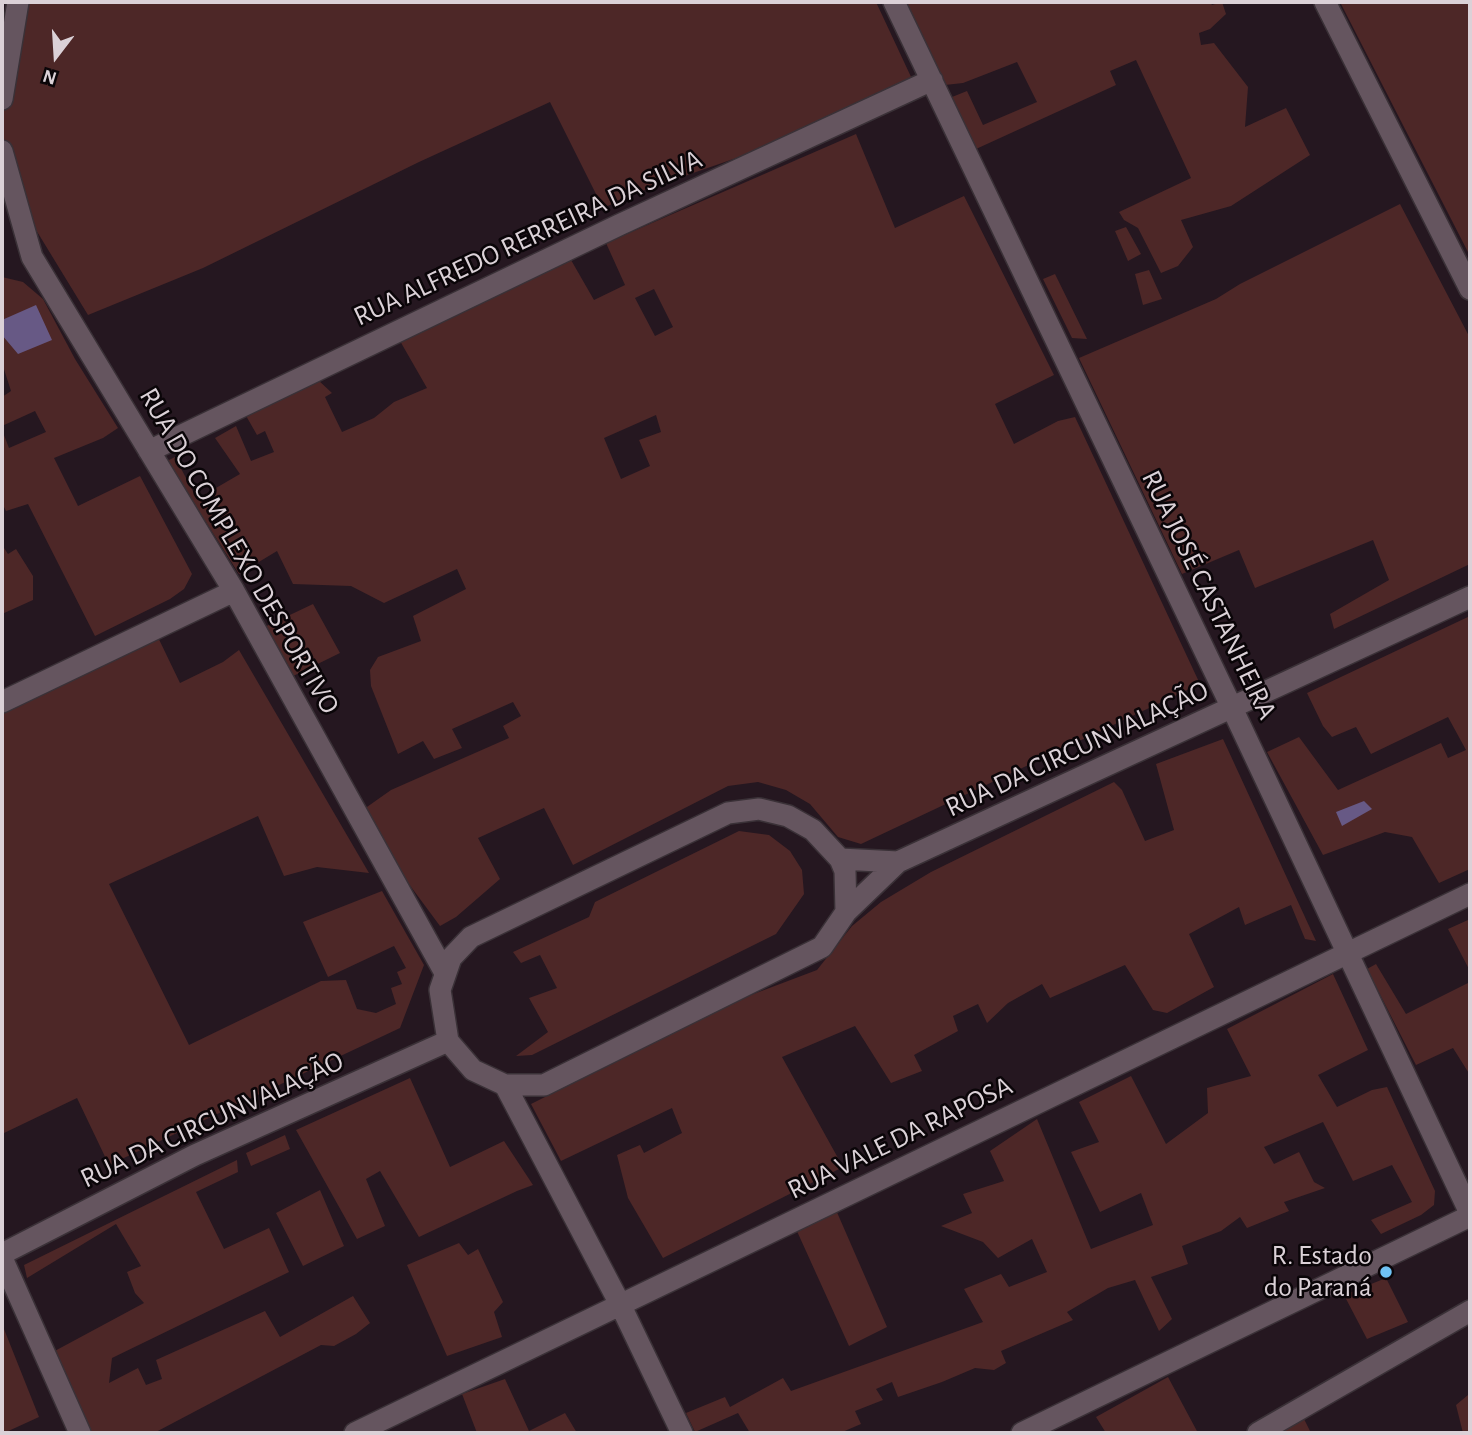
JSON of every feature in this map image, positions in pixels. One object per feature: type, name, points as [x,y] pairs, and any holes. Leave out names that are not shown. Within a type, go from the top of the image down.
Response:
[{"type":"street","points":[[2,99],[18,2]]},
{"type":"street","name":"RUA JOSÉ CASTANHEIRA","points":[[894,2],[1233,708],[1470,1214]]},
{"type":"street","points":[[1325,2],[1470,289]]},
{"type":"street","name":"RUA ALFREDO RERREIRA DA SILVA","points":[[149,451],[619,225],[932,79]]},
{"type":"street","name":"RUA DO COMPLEXO DESPORTIVO","points":[[2,151],[32,257],[234,591],[445,973]]},
{"type":"street","points":[[2,702],[234,591]]},
{"type":"street","name":"RUA DA CIRCUNVALAÇÃO","points":[[505,1084],[544,1085],[822,947],[846,912],[898,862],[1470,597]]},
{"type":"street","points":[[682,1433],[620,1304],[505,1084],[473,1070],[448,1041],[439,990],[451,958],[471,937],[728,813],[759,809],[788,816],[813,830],[840,859],[845,871],[846,912]]},
{"type":"street","name":"RUA DA CIRCUNVALAÇÃO","points":[[840,859],[898,862]]},
{"type":"street","name":"RUA VALE DA RAPOSA","points":[[355,1433],[1470,894]]},
{"type":"street","name":"RUA DA CIRCUNVALAÇÃO","points":[[2,1256],[195,1155],[448,1041]]},
{"type":"street","points":[[1022,1433],[1470,1214]]},
{"type":"street","points":[[2,1256],[80,1433]]},
{"type":"street","points":[[1258,1433],[1470,1311]]},
{"type":"shaded area","points":[[18,2],[876,2],[912,79],[797,137],[647,189],[603,208],[550,102],[419,162],[203,268],[88,315],[33,225],[2,146],[2,99]]},
{"type":"shaded area","points":[[894,2],[1210,2],[1212,5],[1222,2],[1226,14],[1210,29],[1199,33],[1201,45],[1214,43],[1248,87],[1245,127],[1286,108],[1310,155],[1231,206],[1181,220],[1193,247],[1178,266],[1161,273],[1138,228],[1124,220],[1119,212],[1191,178],[1136,60],[1110,71],[1116,85],[976,149],[942,101],[967,91],[983,125],[1037,102],[1017,62],[963,83],[936,86]]},
{"type":"shaded area","points":[[1340,2],[1470,2],[1470,256]]},
{"type":"shaded area","points":[[856,134],[895,228],[964,196],[1054,375],[995,404],[1014,444],[1058,421],[1075,417],[1200,684],[861,844],[838,837],[810,804],[786,790],[758,782],[728,786],[573,865],[544,808],[478,838],[500,879],[456,917],[440,926],[357,814],[391,790],[509,738],[503,726],[521,716],[513,702],[452,729],[462,748],[434,759],[423,741],[398,754],[371,686],[370,670],[378,657],[421,641],[413,616],[466,589],[457,569],[384,603],[351,586],[293,584],[277,551],[239,574],[167,461],[175,457],[197,499],[240,474],[215,438],[236,426],[251,461],[274,452],[265,431],[257,435],[245,414],[317,379],[332,393],[325,397],[342,432],[374,418],[394,402],[427,388],[392,327],[571,260],[594,300],[625,285],[606,243]],"holes":[[[654,289],[673,327],[655,336],[635,298]],[[656,415],[661,432],[639,440],[650,466],[621,479],[604,438]]]},
{"type":"shaded area","points":[[1400,204],[1470,338],[1470,564],[1334,629],[1330,614],[1389,580],[1373,540],[1255,588],[1239,550],[1182,574],[1079,358],[1216,299],[1240,284]]},
{"type":"shaded area","points":[[1126,227],[1141,254],[1128,261],[1115,231]]},
{"type":"shaded area","points":[[1149,270],[1162,299],[1143,305],[1135,274]]},
{"type":"shaded area","points":[[1055,274],[1087,339],[1072,338],[1043,279]]},
{"type":"shaded area","points":[[2,277],[23,282],[43,299],[75,359],[118,428],[103,438],[54,458],[78,506],[140,476],[192,574],[184,589],[170,599],[95,636],[28,504],[6,511],[2,503],[2,430],[9,448],[46,432],[35,411],[2,426],[2,397],[11,391],[2,363]]},
{"type":"shaded area","points":[[36,305],[52,340],[18,354],[2,335],[2,320]]},
{"type":"shaded area","points":[[2,545],[8,554],[16,549],[33,576],[33,600],[2,614]]},
{"type":"shaded area","points":[[313,604],[340,653],[283,681],[256,631]]},
{"type":"shaded area","points":[[1470,616],[1470,869],[1439,883],[1412,837],[1385,832],[1323,855],[1267,752],[1299,737],[1338,790],[1441,743],[1448,758],[1466,750],[1448,717],[1371,754],[1356,727],[1332,737],[1323,726],[1307,693]]},
{"type":"shaded area","points":[[154,629],[180,683],[223,662],[239,650],[369,873],[317,867],[284,876],[258,816],[109,884],[189,1045],[321,981],[346,980],[357,1009],[376,1013],[396,1004],[391,988],[402,984],[397,972],[406,968],[394,946],[328,977],[303,922],[382,891],[424,965],[400,1028],[109,1165],[77,1098],[2,1134],[2,705]]},
{"type":"shaded area","points":[[1223,739],[1316,941],[1305,939],[1291,905],[1245,925],[1239,907],[1189,934],[1214,987],[1167,1013],[1153,1010],[1125,965],[1050,998],[1042,984],[1008,1003],[987,1023],[978,1004],[953,1016],[958,1031],[914,1055],[922,1071],[891,1083],[855,1026],[782,1057],[843,1167],[663,1258],[628,1198],[617,1155],[640,1145],[644,1153],[682,1133],[672,1108],[561,1161],[531,1104],[743,998],[817,970],[852,926],[881,902],[931,872],[1114,782],[1122,790],[1145,841],[1174,830],[1156,764]]},
{"type":"shaded area","points":[[1364,801],[1372,809],[1342,826],[1336,812]]},
{"type":"shaded area","points":[[739,831],[769,835],[790,851],[802,870],[804,894],[776,934],[532,1055],[516,1056],[548,1032],[529,998],[557,988],[540,955],[521,963],[513,952],[589,917],[595,902]]},
{"type":"shaded area","points":[[1468,920],[1470,926],[1470,971],[1448,929]]},
{"type":"shaded area","points":[[1376,964],[1406,1014],[1470,982],[1470,1075],[1453,1048],[1416,1065],[1367,969]]},
{"type":"shaded area","points":[[1333,974],[1368,1050],[1318,1075],[1337,1107],[1372,1090],[1387,1087],[1435,1191],[1434,1205],[1421,1215],[1381,1234],[1371,1220],[1412,1202],[1392,1165],[1353,1181],[1323,1122],[1264,1147],[1274,1164],[1299,1152],[1314,1182],[1325,1188],[1284,1202],[1289,1211],[1247,1228],[1240,1217],[1221,1231],[1182,1246],[1188,1264],[1151,1277],[1172,1319],[1159,1331],[1135,1280],[1108,1288],[1067,1312],[1073,1320],[1001,1351],[1006,1363],[994,1370],[975,1368],[898,1397],[892,1382],[876,1389],[883,1400],[855,1411],[861,1424],[840,1433],[750,1433],[738,1413],[695,1432],[686,1413],[725,1397],[730,1407],[783,1378],[791,1391],[983,1322],[964,1289],[1001,1274],[1009,1287],[1047,1272],[1032,1239],[998,1258],[983,1242],[941,1226],[972,1213],[963,1194],[1004,1181],[990,1151],[1037,1119],[1091,1249],[1153,1225],[1141,1193],[1100,1212],[1071,1152],[1099,1142],[1079,1102],[1131,1076],[1166,1144],[1208,1113],[1207,1088],[1251,1076],[1227,1029]]},
{"type":"shaded area","points":[[410,1078],[450,1167],[504,1141],[533,1185],[419,1237],[380,1171],[366,1179],[385,1226],[357,1239],[296,1130]]},
{"type":"shaded area","points":[[285,1135],[290,1149],[251,1166],[246,1153]]},
{"type":"shaded area","points":[[237,1160],[238,1172],[196,1192],[224,1249],[269,1228],[289,1272],[112,1358],[109,1383],[138,1368],[146,1385],[162,1379],[156,1360],[265,1311],[280,1337],[353,1296],[370,1323],[334,1346],[321,1345],[154,1433],[89,1433],[51,1353],[144,1303],[135,1293],[127,1272],[141,1266],[116,1224],[27,1278],[24,1265]]},
{"type":"shaded area","points":[[320,1190],[344,1246],[303,1266],[276,1213]]},
{"type":"shaded area","points":[[836,1210],[887,1327],[849,1346],[796,1229]]},
{"type":"shaded area","points":[[459,1243],[468,1255],[478,1249],[503,1302],[494,1312],[502,1337],[447,1356],[407,1265]]},
{"type":"shaded area","points":[[1386,1278],[1408,1322],[1367,1339],[1344,1295]]},
{"type":"shaded area","points":[[2,1324],[39,1417],[4,1433],[2,1433]]},
{"type":"shaded area","points":[[1168,1377],[1198,1433],[1106,1433],[1096,1417]]},
{"type":"shaded area","points":[[505,1379],[529,1431],[565,1413],[577,1433],[477,1433],[462,1394]]},
{"type":"shaded area","points":[[1468,1395],[1470,1433],[1463,1433],[1456,1405]]},
{"type":"shaded area","points":[[1301,1413],[1311,1433],[1269,1433]]},
{"type":"place","name":"R. Estado do Paraná","points":[[1386,1272]]}]
